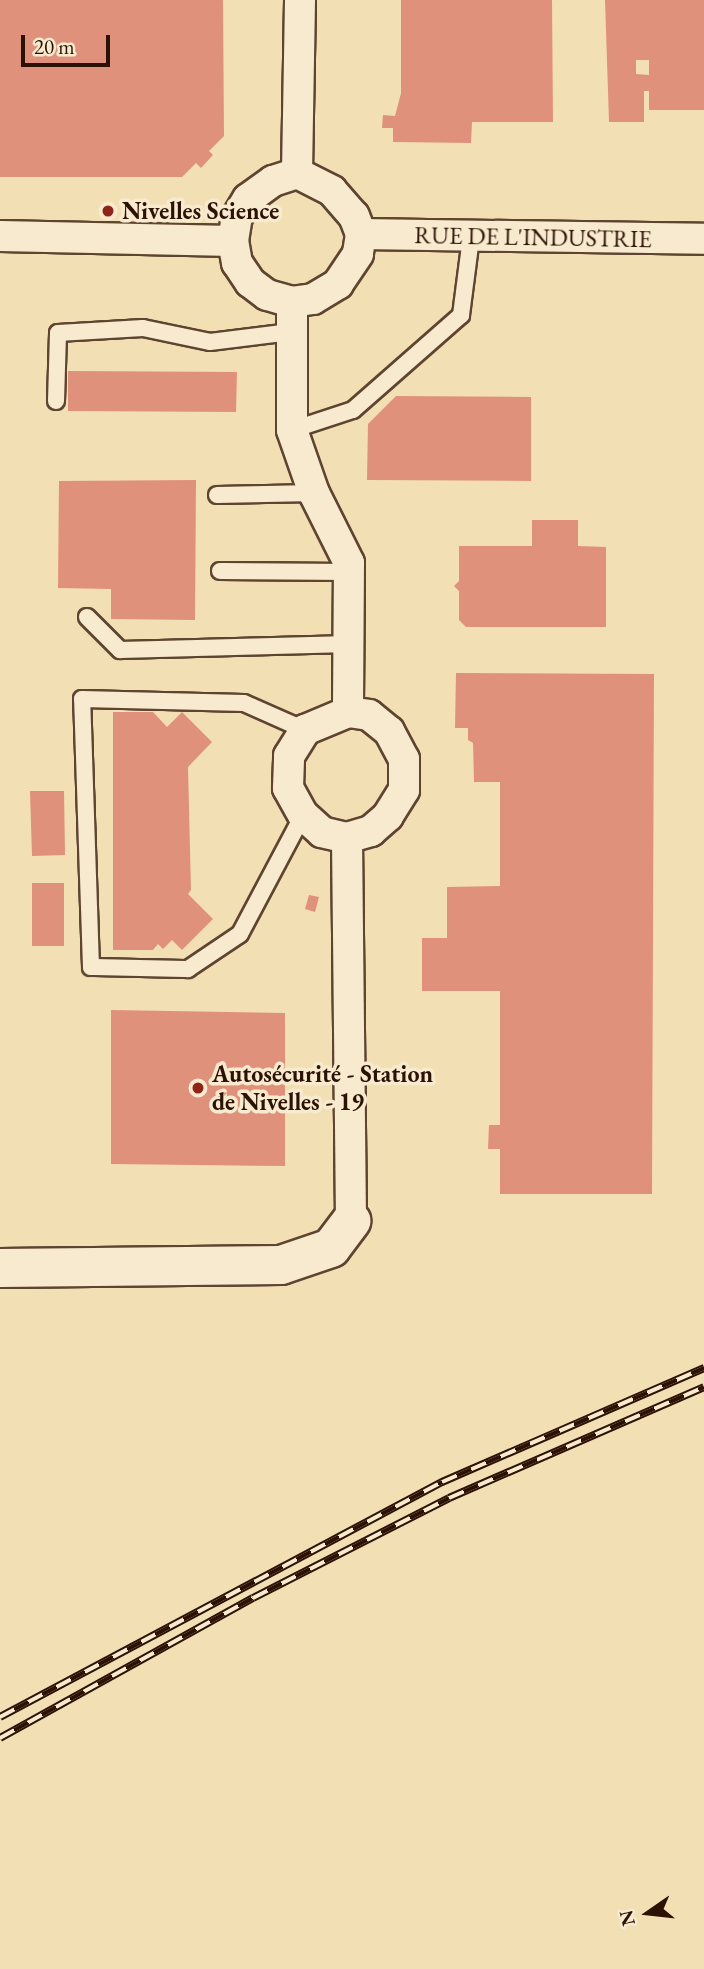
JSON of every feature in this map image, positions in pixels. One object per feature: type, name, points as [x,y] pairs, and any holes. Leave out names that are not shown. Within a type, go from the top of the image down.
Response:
[{"type":"street","points":[[297,173],[300,0]]},
{"type":"street","points":[[297,173],[332,191],[355,216],[361,234],[358,254],[338,284],[313,299],[292,302],[267,295],[250,282],[237,263],[233,242],[237,217],[248,199],[273,181],[297,173]]},
{"type":"street","name":"RUE DE L'INDUSTRIE","points":[[361,234],[471,238],[704,239]]},
{"type":"street","points":[[0,236],[233,242]]},
{"type":"street","points":[[292,302],[292,430],[314,494],[349,572],[348,712]]},
{"type":"street","points":[[348,712],[369,715],[389,731],[404,759],[404,790],[388,817],[370,831],[346,838],[322,832],[303,815],[288,788],[289,757],[305,730],[348,712]]},
{"type":"street","points":[[0,1268],[281,1265],[331,1248],[351,1221],[346,838]]},
{"type":"lane","points":[[292,430],[353,410],[461,315],[471,238]]},
{"type":"lane","points":[[56,401],[58,333],[143,328],[210,342],[290,332]]},
{"type":"lane","points":[[218,495],[314,494]]},
{"type":"lane","points":[[220,571],[349,572]]},
{"type":"lane","points":[[87,617],[120,650],[350,644]]},
{"type":"lane","points":[[303,815],[240,934],[188,969],[91,967],[82,699],[244,703],[305,730]]},
{"type":"building","points":[[0,0],[223,0],[224,136],[209,151],[213,155],[201,168],[196,163],[182,177],[0,177]]},
{"type":"building","points":[[401,0],[552,0],[553,122],[472,122],[471,143],[393,142],[393,128],[382,128],[383,115],[395,116],[401,93]]},
{"type":"building","points":[[605,0],[704,0],[704,110],[649,110],[649,91],[644,91],[644,122],[609,122]],"holes":[[[636,60],[649,60],[649,75],[636,74]]]},
{"type":"building","points":[[68,371],[237,372],[236,412],[68,411]]},
{"type":"building","points":[[396,396],[531,397],[531,481],[367,480],[368,424]]},
{"type":"building","points":[[196,480],[195,620],[111,619],[111,589],[58,588],[59,481]]},
{"type":"building","points":[[532,520],[578,520],[578,546],[606,547],[606,627],[466,627],[459,620],[459,591],[454,586],[459,581],[459,546],[532,546]]},
{"type":"building","points":[[456,673],[654,674],[652,1194],[500,1194],[500,1149],[488,1149],[489,1125],[500,1125],[500,991],[422,991],[422,938],[447,938],[447,887],[500,886],[500,782],[474,782],[473,743],[468,740],[468,728],[455,728]]},
{"type":"building","points":[[113,712],[153,712],[167,727],[182,712],[212,742],[188,767],[191,890],[188,894],[213,919],[182,950],[172,940],[163,949],[158,944],[153,950],[113,950]]},
{"type":"building","points":[[30,791],[64,791],[65,855],[32,856]]},
{"type":"building","points":[[32,883],[64,883],[64,946],[32,946]]},
{"type":"building","points":[[309,895],[319,897],[315,912],[305,909]]},
{"type":"building","name":"Autosécurité - Station de Nivelles - 19","points":[[111,1010],[285,1013],[285,1166],[111,1164]]},
{"type":"railway","points":[[0,1717],[442,1482],[704,1368]]},
{"type":"railway","points":[[0,1738],[253,1598],[449,1498],[704,1387]]},
{"type":"place","name":"Nivelles Science","points":[[108,211]]},
{"type":"place","name":"Autosécurité - Station de Nivelles - 19","points":[[198,1088]]}]
